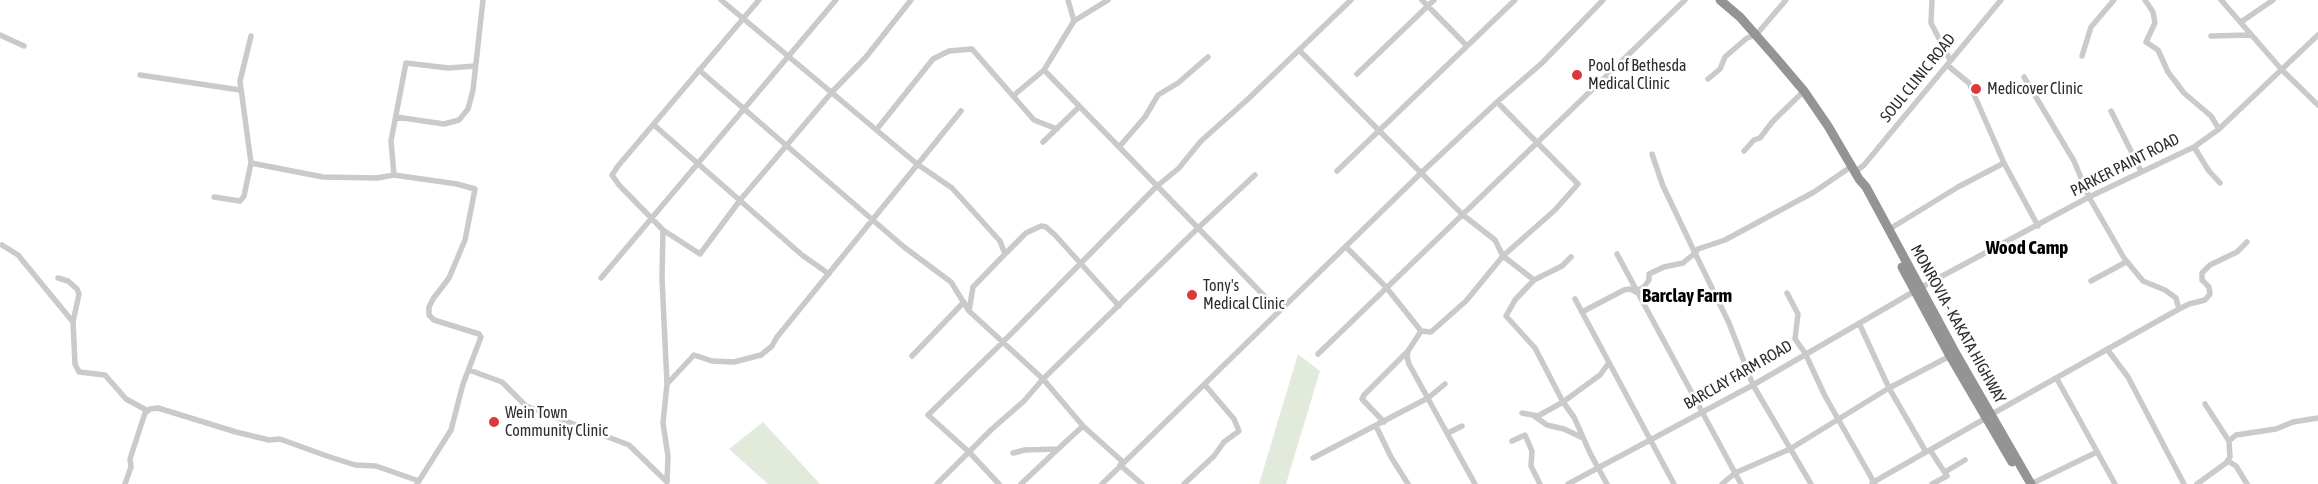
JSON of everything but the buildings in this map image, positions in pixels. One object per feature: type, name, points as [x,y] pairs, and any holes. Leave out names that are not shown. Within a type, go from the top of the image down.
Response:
[{"type":"highway","name":"MONROVIA - KAKATA HIGHWAY","points":[[1720,0],[1740,17],[1804,91],[1866,187],[1950,356],[2031,484]]},
{"type":"highway","name":"MONROVIA - KAKATA HIGHWAY","points":[[1855,172],[1862,190],[2025,484]]},
{"type":"street","points":[[396,118],[444,124],[457,122],[468,109],[473,90],[483,0]]},
{"type":"street","points":[[721,0],[918,164],[952,188],[1000,241],[1005,254]]},
{"type":"street","points":[[759,0],[612,175],[663,230],[700,254],[741,200],[832,92],[866,57],[910,0]]},
{"type":"street","points":[[601,278],[836,0]]},
{"type":"street","points":[[1068,0],[1074,21]]},
{"type":"street","points":[[1013,96],[1044,70],[1074,21],[1108,0]]},
{"type":"street","points":[[999,484],[969,452],[928,415],[1156,187],[1178,168],[1201,142],[1351,0]]},
{"type":"street","points":[[1422,0],[1467,46]]},
{"type":"street","points":[[1358,74],[1434,0]]},
{"type":"street","points":[[1337,171],[1380,132],[1515,0]]},
{"type":"street","points":[[1102,484],[1421,173],[1542,63],[1603,0]]},
{"type":"street","points":[[1318,354],[1386,286],[1463,215],[1685,0]]},
{"type":"street","points":[[1708,79],[1720,69],[1725,57],[1746,38],[1756,35],[1786,0]]},
{"type":"street","points":[[1932,0],[1931,23],[1949,62],[1968,83],[2004,163],[2038,226]]},
{"type":"street","name":"SOUL CLINIC ROAD","points":[[1637,292],[1649,280],[1649,274],[1664,267],[1683,263],[1698,250],[1725,240],[1855,172],[1864,165],[2001,0]]},
{"type":"street","points":[[2082,56],[2092,27],[2114,0]]},
{"type":"street","points":[[2145,0],[2153,12],[2155,23],[2146,42],[2158,50],[2168,72],[2184,93],[2211,116],[2219,129]]},
{"type":"street","points":[[2221,0],[2282,70],[2318,105]]},
{"type":"street","points":[[2240,22],[2273,0]]},
{"type":"street","points":[[0,35],[24,46]]},
{"type":"street","points":[[2211,36],[2252,35]]},
{"type":"street","name":"PARKER PAINT ROAD","points":[[1918,289],[2089,197],[2194,146],[2219,129],[2318,35]]},
{"type":"street","points":[[214,198],[240,201],[244,196],[251,163],[240,90],[242,72],[251,36]]},
{"type":"street","points":[[877,129],[933,59],[949,51],[972,49],[1034,120],[1057,129]]},
{"type":"street","points":[[1299,50],[1463,215],[1495,240],[1503,256],[1534,280]]},
{"type":"street","points":[[1119,147],[1145,117],[1158,95],[1178,83],[1208,57]]},
{"type":"street","points":[[394,175],[391,141],[406,63],[448,68],[475,66]]},
{"type":"street","points":[[699,70],[904,247],[951,282],[969,311],[1043,379],[1083,426],[1142,484]]},
{"type":"street","points":[[1044,70],[1278,311]]},
{"type":"street","points":[[140,75],[240,90]]},
{"type":"street","points":[[2024,77],[2074,161],[2089,197],[2126,262],[2143,281],[2165,290],[2176,298],[2179,309]]},
{"type":"street","points":[[1744,150],[1754,140],[1760,138],[1773,121],[1804,91]]},
{"type":"street","points":[[1346,247],[1386,286],[1422,331],[1431,332],[1466,300],[1503,256],[1554,210],[1578,184],[1497,102]]},
{"type":"street","points":[[1043,142],[1080,107]]},
{"type":"street","points":[[667,384],[694,355],[723,363],[734,362],[761,355],[772,346],[777,337],[961,111]]},
{"type":"street","points":[[2111,111],[2142,171]]},
{"type":"street","points":[[654,125],[802,255],[828,274]]},
{"type":"street","points":[[2194,146],[2209,171],[2220,183]]},
{"type":"street","points":[[1652,154],[1663,186],[1729,323],[1753,385],[1811,484]]},
{"type":"street","points":[[125,484],[140,426],[148,411],[158,408],[236,432],[269,440],[280,439],[355,465],[376,466],[418,482],[451,430],[480,337],[479,334],[434,320],[429,315],[429,307],[440,286],[449,278],[466,240],[475,189],[457,184],[394,175],[377,178],[323,177],[251,163]]},
{"type":"street","points":[[1888,230],[1958,187],[2004,163]]},
{"type":"street","points":[[937,484],[1024,401],[1043,379],[1198,228],[1255,175]]},
{"type":"street","points":[[969,311],[973,287],[1026,233],[1041,226],[1046,227],[1119,306]]},
{"type":"street","points":[[663,230],[662,278],[667,384],[663,417],[668,456],[668,482]]},
{"type":"street","points":[[1787,293],[1798,314],[1795,339],[1805,353],[1873,483],[2179,309],[2204,300],[2210,294],[2209,288],[2202,280],[2202,273],[2210,265],[2237,252],[2247,242]]},
{"type":"street","points":[[2,245],[18,255],[73,322]]},
{"type":"street","points":[[1617,254],[1741,484]]},
{"type":"street","points":[[1571,257],[1562,266],[1534,280],[1515,300],[1506,316],[1535,348],[1563,402],[1574,417],[1607,484]]},
{"type":"street","points":[[2091,281],[2126,262]]},
{"type":"street","points":[[58,278],[68,281],[78,288],[79,294],[73,322],[75,364],[79,372],[106,375],[126,399],[148,411]]},
{"type":"street","points":[[1582,312],[1624,290],[1630,289],[1637,292]]},
{"type":"street","name":"BARCLAY FARM ROAD","points":[[1568,484],[1753,385],[1805,353],[1918,289]]},
{"type":"street","points":[[1575,299],[1608,364],[1622,385],[1674,484]]},
{"type":"street","points":[[912,356],[964,302]]},
{"type":"street","points":[[1859,324],[1889,388],[1928,451],[1947,476],[1932,484]]},
{"type":"street","points":[[1384,422],[1362,400],[1364,395],[1408,351],[1422,331]]},
{"type":"street","points":[[2107,349],[2128,377],[2184,484]]},
{"type":"street","points":[[1408,351],[1409,364],[1475,484]]},
{"type":"street","points":[[1722,484],[1735,474],[1790,449],[1889,388],[1950,356]]},
{"type":"street","points":[[1534,416],[1563,402],[1600,375],[1608,364]]},
{"type":"street","points":[[469,370],[502,382],[526,406],[629,445],[668,482]]},
{"type":"street","points":[[2057,379],[2116,484]]},
{"type":"street","points":[[1313,458],[1428,398],[1445,384]]},
{"type":"street","points":[[1184,484],[1214,456],[1224,442],[1239,431],[1234,419],[1204,385]]},
{"type":"street","points":[[2197,484],[2228,461],[2231,449],[2205,404]]},
{"type":"street","points":[[1522,413],[1534,416],[1547,425],[1583,438]]},
{"type":"street","points":[[2228,441],[2236,436],[2280,429],[2293,422],[2318,418]]},
{"type":"street","points":[[1021,484],[1083,426]]},
{"type":"street","points":[[1376,426],[1391,457],[1408,484]]},
{"type":"street","points":[[1448,433],[1462,426]]},
{"type":"street","points":[[1512,441],[1525,435],[1532,451],[1531,466],[1540,484]]},
{"type":"street","points":[[1013,453],[1025,450],[1058,449]]},
{"type":"street","points":[[2031,484],[2097,452]]},
{"type":"street","points":[[1945,472],[1965,460]]},
{"type":"street","points":[[2228,461],[2236,466],[2247,484]]},
{"type":"shaded area","points":[[1298,354],[1320,371],[1286,484],[1259,484]]},
{"type":"shaded area","points":[[763,422],[820,484],[768,484],[729,449]]},
{"type":"place","name":"Pool of Bethesda Medical Clinic","points":[[1577,75]]},
{"type":"place","name":"Medicover Clinic","points":[[1976,89]]},
{"type":"place","name":"Tony's Medical Clinic","points":[[1192,295]]},
{"type":"place","name":"Wein Town Community Clinic","points":[[494,422]]},
{"type":"district","name":"Wood Camp","points":[[2027,248]]},
{"type":"district","name":"Barclay Farm","points":[[1687,296]]}]
